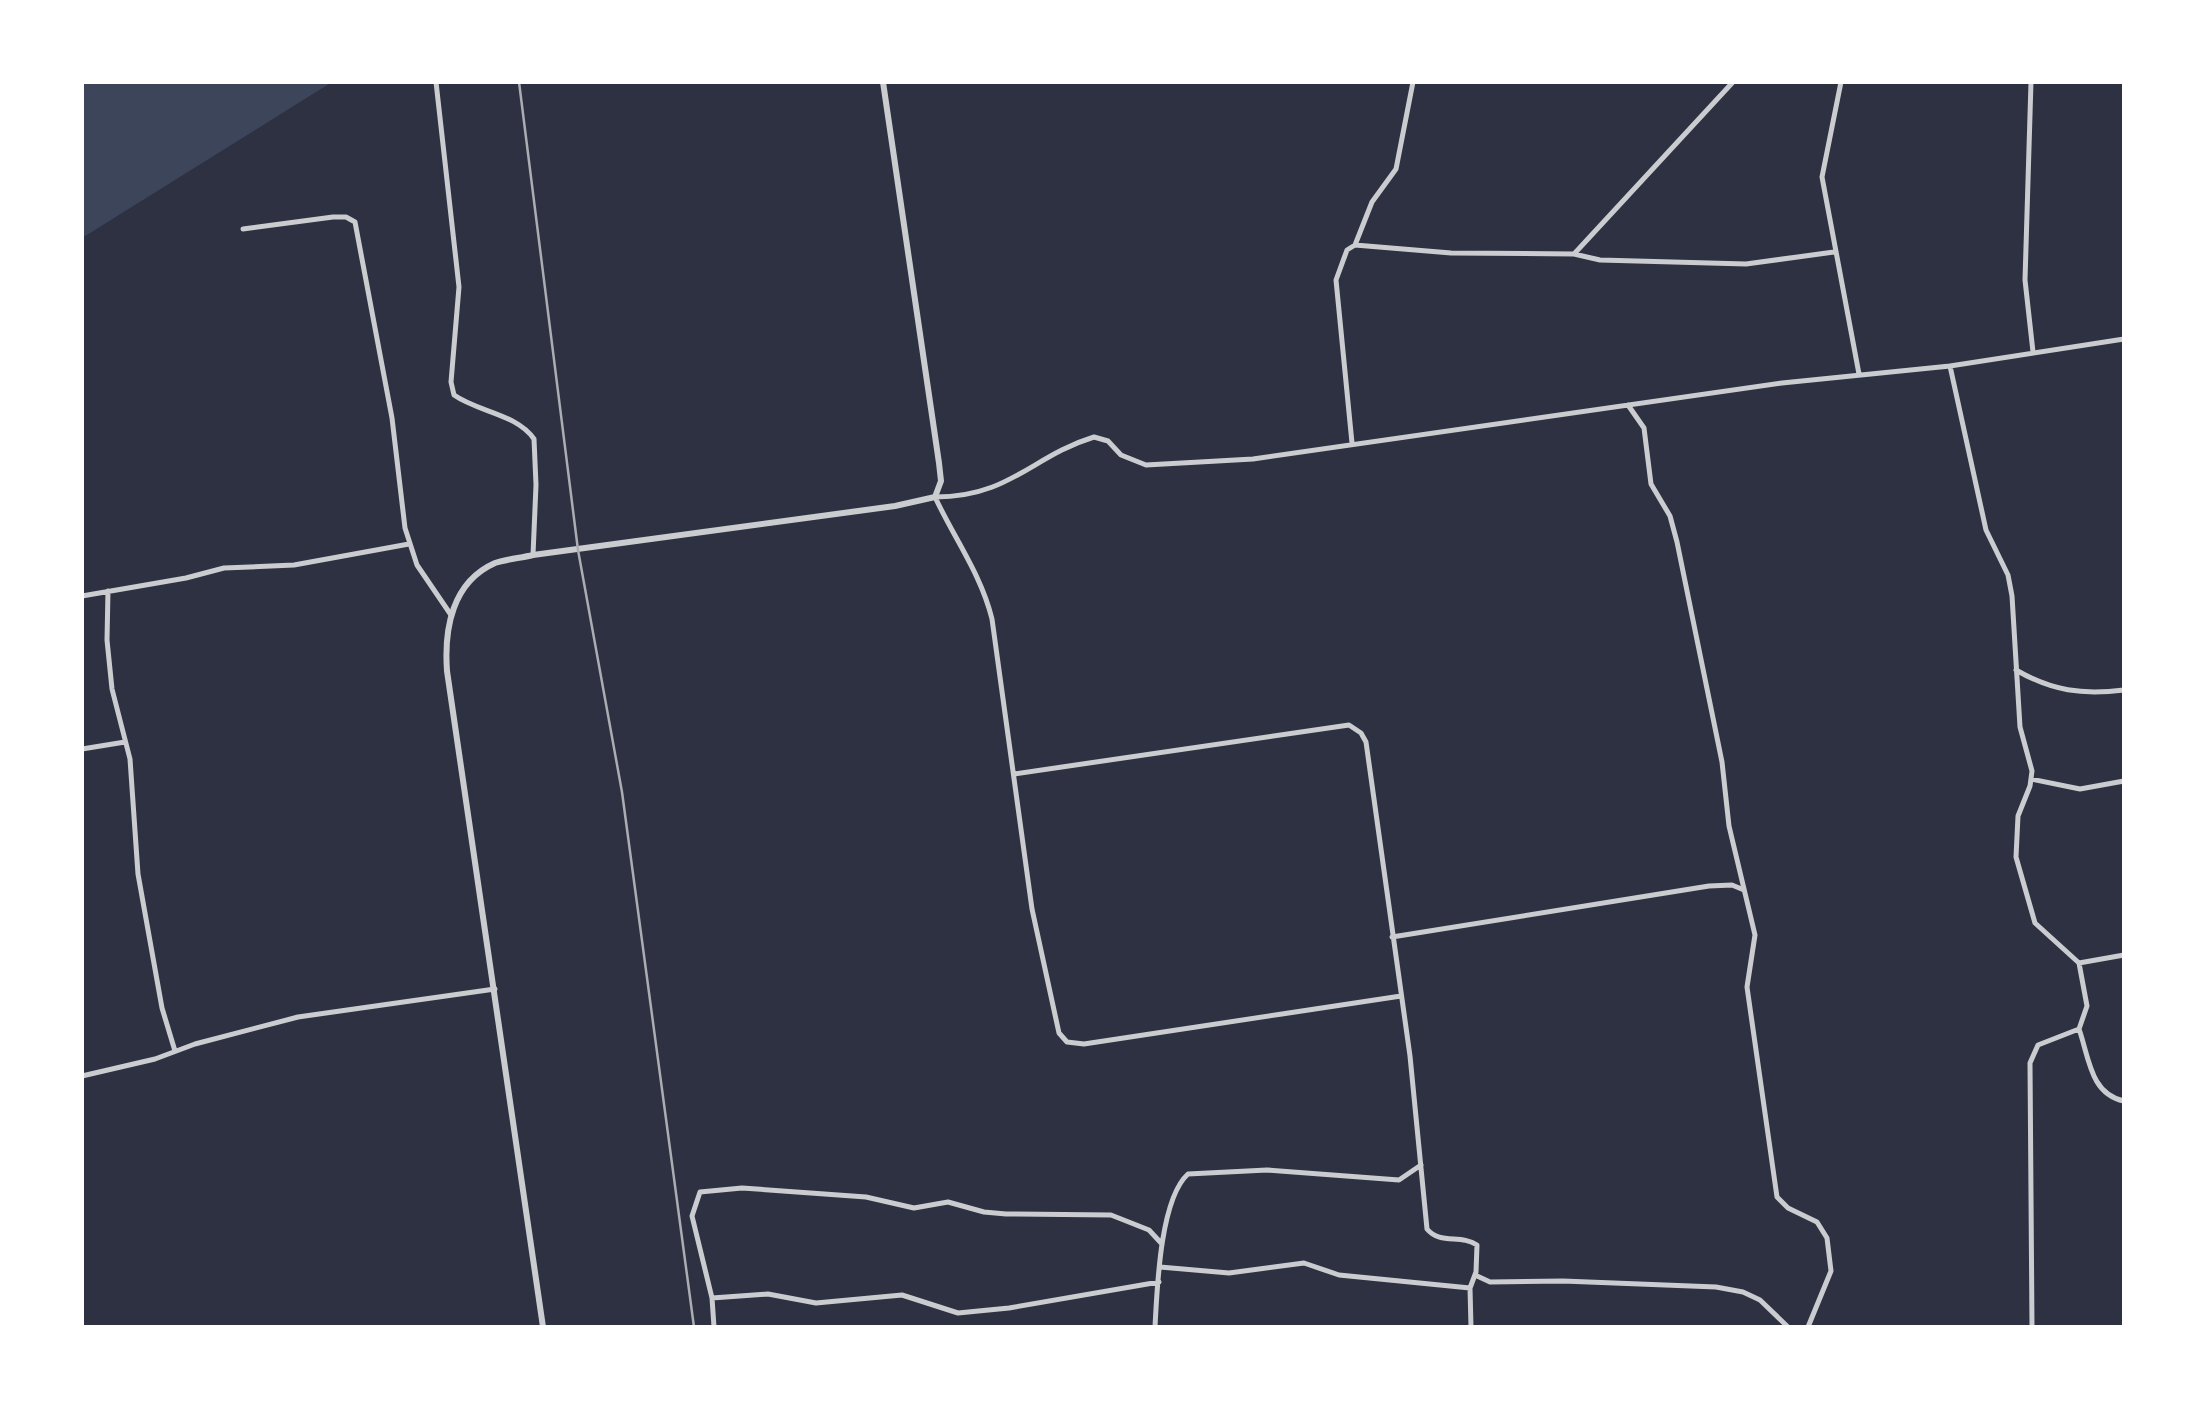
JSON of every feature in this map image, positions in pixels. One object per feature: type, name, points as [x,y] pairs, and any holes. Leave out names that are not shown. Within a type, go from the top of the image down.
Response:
[{"type":"street","points":[[436,82],[459,287],[451,382],[454,395],[464,402],[517,423],[534,439],[536,485],[533,555]]},
{"type":"street","points":[[883,82],[939,463],[941,481],[935,497],[987,598],[1032,909],[1059,1033],[1067,1042],[1084,1044],[1401,996]]},
{"type":"street","points":[[1352,443],[1336,280],[1347,250],[1354,245],[1373,202],[1396,169],[1413,82]]},
{"type":"street","points":[[1574,254],[1733,82]]},
{"type":"street","points":[[1842,82],[1822,177],[1859,374]]},
{"type":"street","points":[[2031,82],[2025,280],[2033,352]]},
{"type":"street","points":[[243,229],[333,217],[346,217],[355,222],[392,418],[409,544],[417,565],[451,615]]},
{"type":"street","points":[[1354,245],[1451,253],[1574,254],[1600,260],[1746,264],[1834,251]]},
{"type":"street","points":[[543,1327],[447,671],[445,646],[451,615],[462,590],[478,573],[497,563],[533,555],[895,506],[935,497],[964,497],[996,488],[1094,437],[1108,441],[1121,455],[1146,465],[1253,459],[1859,374],[1950,366],[2124,339]]},
{"type":"street","points":[[1950,366],[1986,530],[2008,575],[2014,619],[2020,727],[2029,756],[2031,779],[2018,817],[2015,837],[2022,882],[2035,923],[2079,963],[2087,1006],[2079,1029],[2096,1083],[2113,1099],[2124,1101]]},
{"type":"street","points":[[1628,405],[1644,428],[1651,484],[1670,516],[1677,542],[1722,762],[1729,826],[1755,935],[1747,987],[1777,1197],[1788,1208],[1817,1222],[1827,1238],[1832,1258],[1831,1270],[1808,1327]]},
{"type":"street","points":[[82,596],[186,578],[224,568],[294,565],[409,544]]},
{"type":"street","points":[[108,591],[107,640],[112,689],[130,758],[138,874],[162,1008],[175,1051]]},
{"type":"street","points":[[2015,670],[2060,690],[2079,694],[2124,690]]},
{"type":"street","points":[[1014,774],[1349,725],[1366,741],[1401,996],[1427,1229],[1437,1238],[1461,1239],[1477,1245],[1475,1275],[1470,1288],[1471,1327]]},
{"type":"street","points":[[82,750],[125,742]]},
{"type":"street","points":[[2031,779],[2080,789],[2124,781]]},
{"type":"street","points":[[1392,937],[1709,886],[1732,885],[1744,890]]},
{"type":"street","points":[[2079,963],[2124,955]]},
{"type":"street","points":[[82,1076],[298,1017],[495,989]]},
{"type":"street","points":[[2032,1327],[2029,1063],[2038,1045],[2079,1029]]},
{"type":"street","points":[[1155,1327],[1165,1222],[1182,1180],[1188,1174],[1267,1170],[1399,1180],[1421,1165]]},
{"type":"street","points":[[714,1327],[712,1297],[692,1216],[696,1196],[700,1192],[742,1188],[842,1194],[914,1208],[948,1202],[984,1212],[1006,1214],[1111,1215],[1143,1227],[1162,1244]]},
{"type":"street","points":[[1160,1267],[1228,1273],[1304,1263],[1339,1275],[1470,1288]]},
{"type":"street","points":[[1475,1275],[1490,1282],[1563,1280],[1716,1287],[1743,1292],[1760,1300],[1788,1327]]},
{"type":"street","points":[[712,1297],[768,1294],[816,1303],[902,1295],[958,1313],[1009,1308],[1159,1282]]},
{"type":"shaded area","points":[[82,82],[332,82],[82,238]]},
{"type":"railway","points":[[519,82],[578,550],[622,792],[694,1327]]}]
